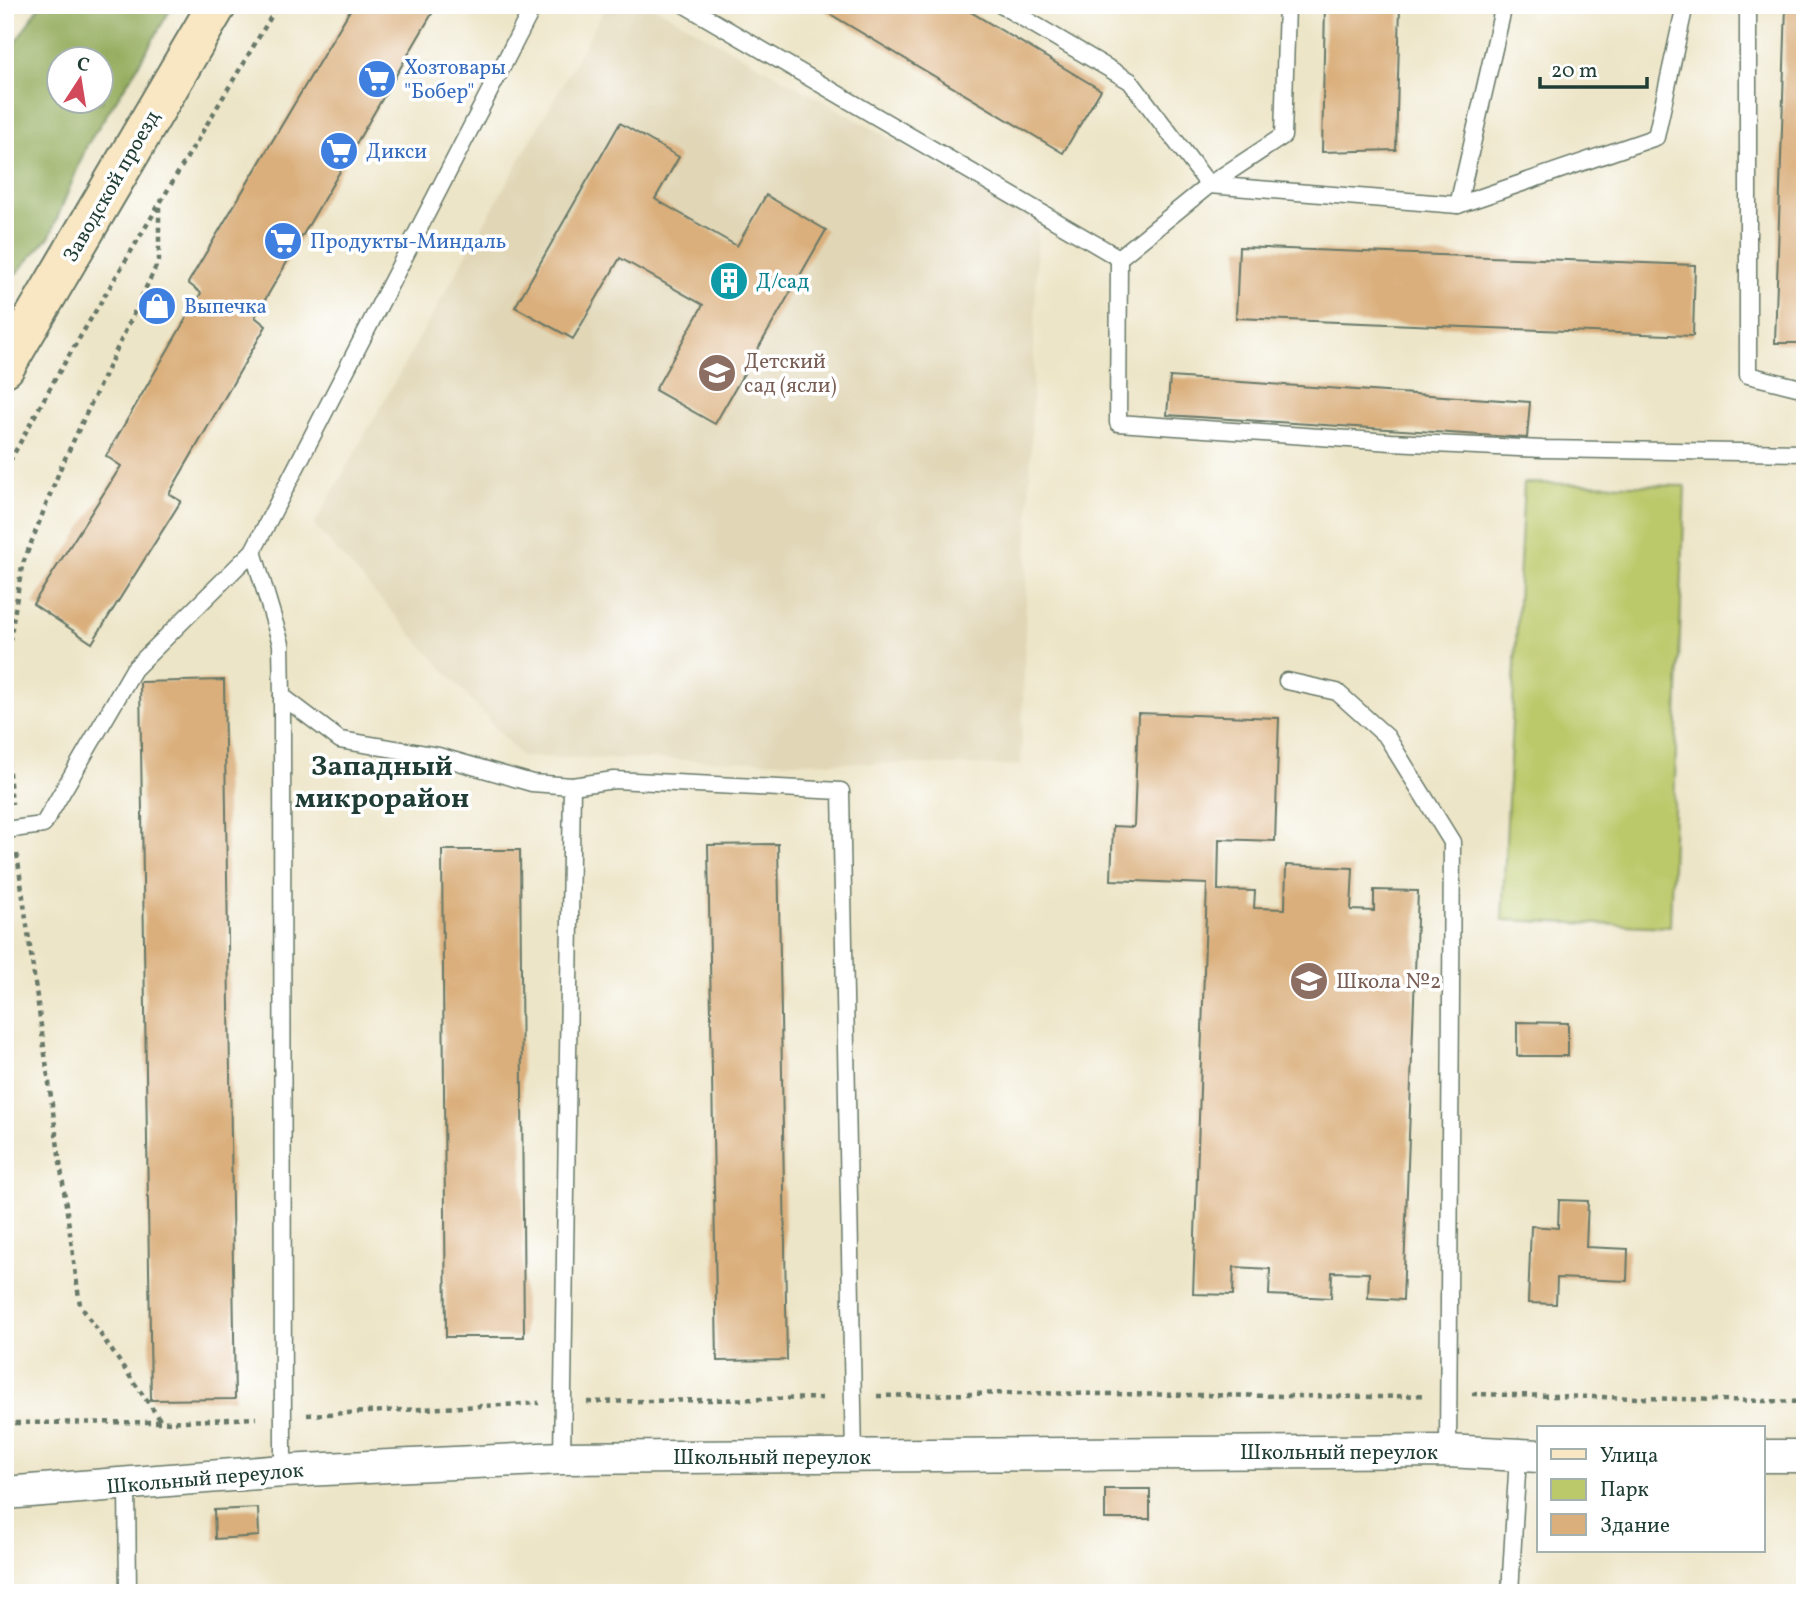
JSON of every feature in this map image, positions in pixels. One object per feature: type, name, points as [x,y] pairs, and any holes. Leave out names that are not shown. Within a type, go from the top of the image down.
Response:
[{"type":"street","name":"Заводской проезд","points":[[5,367],[217,5]]},
{"type":"street","name":"Школьный переулок","points":[[5,1493],[283,1471],[562,1458],[1448,1451],[1528,1456]]},
{"type":"street","points":[[1764,1456],[1805,1456]]},
{"type":"lane","points":[[10,829],[43,825],[134,669],[253,551],[534,5]]},
{"type":"lane","points":[[685,5],[1119,258]]},
{"type":"lane","points":[[1001,5],[1130,81],[1209,185],[1458,205],[1656,137],[1685,5]]},
{"type":"lane","points":[[1119,258],[1209,185],[1283,136],[1287,5]]},
{"type":"lane","points":[[1458,205],[1504,5]]},
{"type":"lane","points":[[1748,5],[1748,375],[1805,389]]},
{"type":"lane","points":[[1119,258],[1118,422],[1460,445],[1805,453]]},
{"type":"lane","points":[[253,551],[281,644],[283,1471]]},
{"type":"lane","points":[[1287,681],[1337,692],[1387,737],[1452,842],[1448,1451]]},
{"type":"lane","points":[[282,696],[340,740],[438,756],[532,783],[572,786],[614,780],[841,791],[854,1456]]},
{"type":"lane","points":[[562,1458],[572,786]]},
{"type":"lane","points":[[1510,1593],[1528,1456]]},
{"type":"lane","points":[[127,1485],[128,1593]]},
{"type":"path","points":[[5,470],[55,379],[278,5]]},
{"type":"path","points":[[5,671],[22,566],[61,467],[159,260],[159,204]]},
{"type":"path","points":[[5,732],[10,829],[80,1305],[162,1422]]},
{"type":"path","points":[[5,1423],[162,1422],[563,1402],[1014,1393],[1381,1397],[1489,1393],[1805,1402]]},
{"type":"shaded area","name":"Детский сад (ясли)","points":[[607,5],[651,5],[1038,221],[1021,766],[522,757],[314,525]]},
{"type":"green space","points":[[40,5],[173,5],[116,100],[116,46],[46,46],[46,116],[106,116],[87,145],[50,236],[5,286],[5,59]]},
{"type":"green space","points":[[1524,483],[1685,486],[1670,927],[1502,920]]},
{"type":"building","points":[[353,5],[437,5],[255,317],[266,326],[169,494],[181,501],[92,643],[33,604],[121,466],[106,456],[201,293],[188,283]]},
{"type":"building","points":[[815,5],[959,5],[1101,90],[1063,153]]},
{"type":"building","points":[[1325,5],[1400,5],[1396,150],[1322,152]]},
{"type":"building","points":[[1786,5],[1805,5],[1805,343],[1775,343]]},
{"type":"building","name":"Д/сад","points":[[620,123],[679,157],[655,199],[737,246],[766,195],[826,230],[715,424],[655,390],[703,305],[620,258],[573,339],[515,307]]},
{"type":"building","points":[[1239,247],[1695,265],[1693,336],[1236,318]]},
{"type":"building","points":[[1170,377],[1530,402],[1527,438],[1167,415]]},
{"type":"building","points":[[224,680],[235,1399],[151,1400],[140,682]]},
{"type":"building","name":"Школа №2","points":[[1138,713],[1279,718],[1275,841],[1219,839],[1218,890],[1255,891],[1254,908],[1285,909],[1286,865],[1353,868],[1351,910],[1374,911],[1374,890],[1418,891],[1403,1300],[1368,1298],[1369,1273],[1332,1272],[1331,1298],[1269,1295],[1270,1269],[1234,1267],[1233,1295],[1193,1294],[1207,884],[1111,880],[1113,826],[1134,827]]},
{"type":"building","points":[[778,844],[787,1360],[717,1361],[708,845]]},
{"type":"building","points":[[442,850],[520,850],[524,1337],[446,1337]]},
{"type":"building","points":[[1517,1022],[1568,1023],[1568,1056],[1517,1056]]},
{"type":"building","points":[[1559,1200],[1588,1201],[1586,1247],[1628,1249],[1627,1281],[1557,1278],[1556,1304],[1528,1303],[1531,1226],[1558,1228]]},
{"type":"building","points":[[1105,1489],[1150,1489],[1150,1519],[1105,1519]]},
{"type":"building","points":[[258,1508],[259,1536],[215,1539],[214,1510]]},
{"type":"place","name":"Хозтовары \"Бобер\"","points":[[377,79]]},
{"type":"place","name":"Дикси","points":[[339,151]]},
{"type":"place","name":"Продукты-Миндаль","points":[[283,241]]},
{"type":"place","name":"Д/сад","points":[[729,281]]},
{"type":"place","name":"Выпечка","points":[[157,306]]},
{"type":"place","name":"Детский сад (ясли)","points":[[717,373]]},
{"type":"place","name":"Школа №2","points":[[1309,981]]},
{"type":"district","name":"Западный микрорайон","points":[[382,781]]}]
